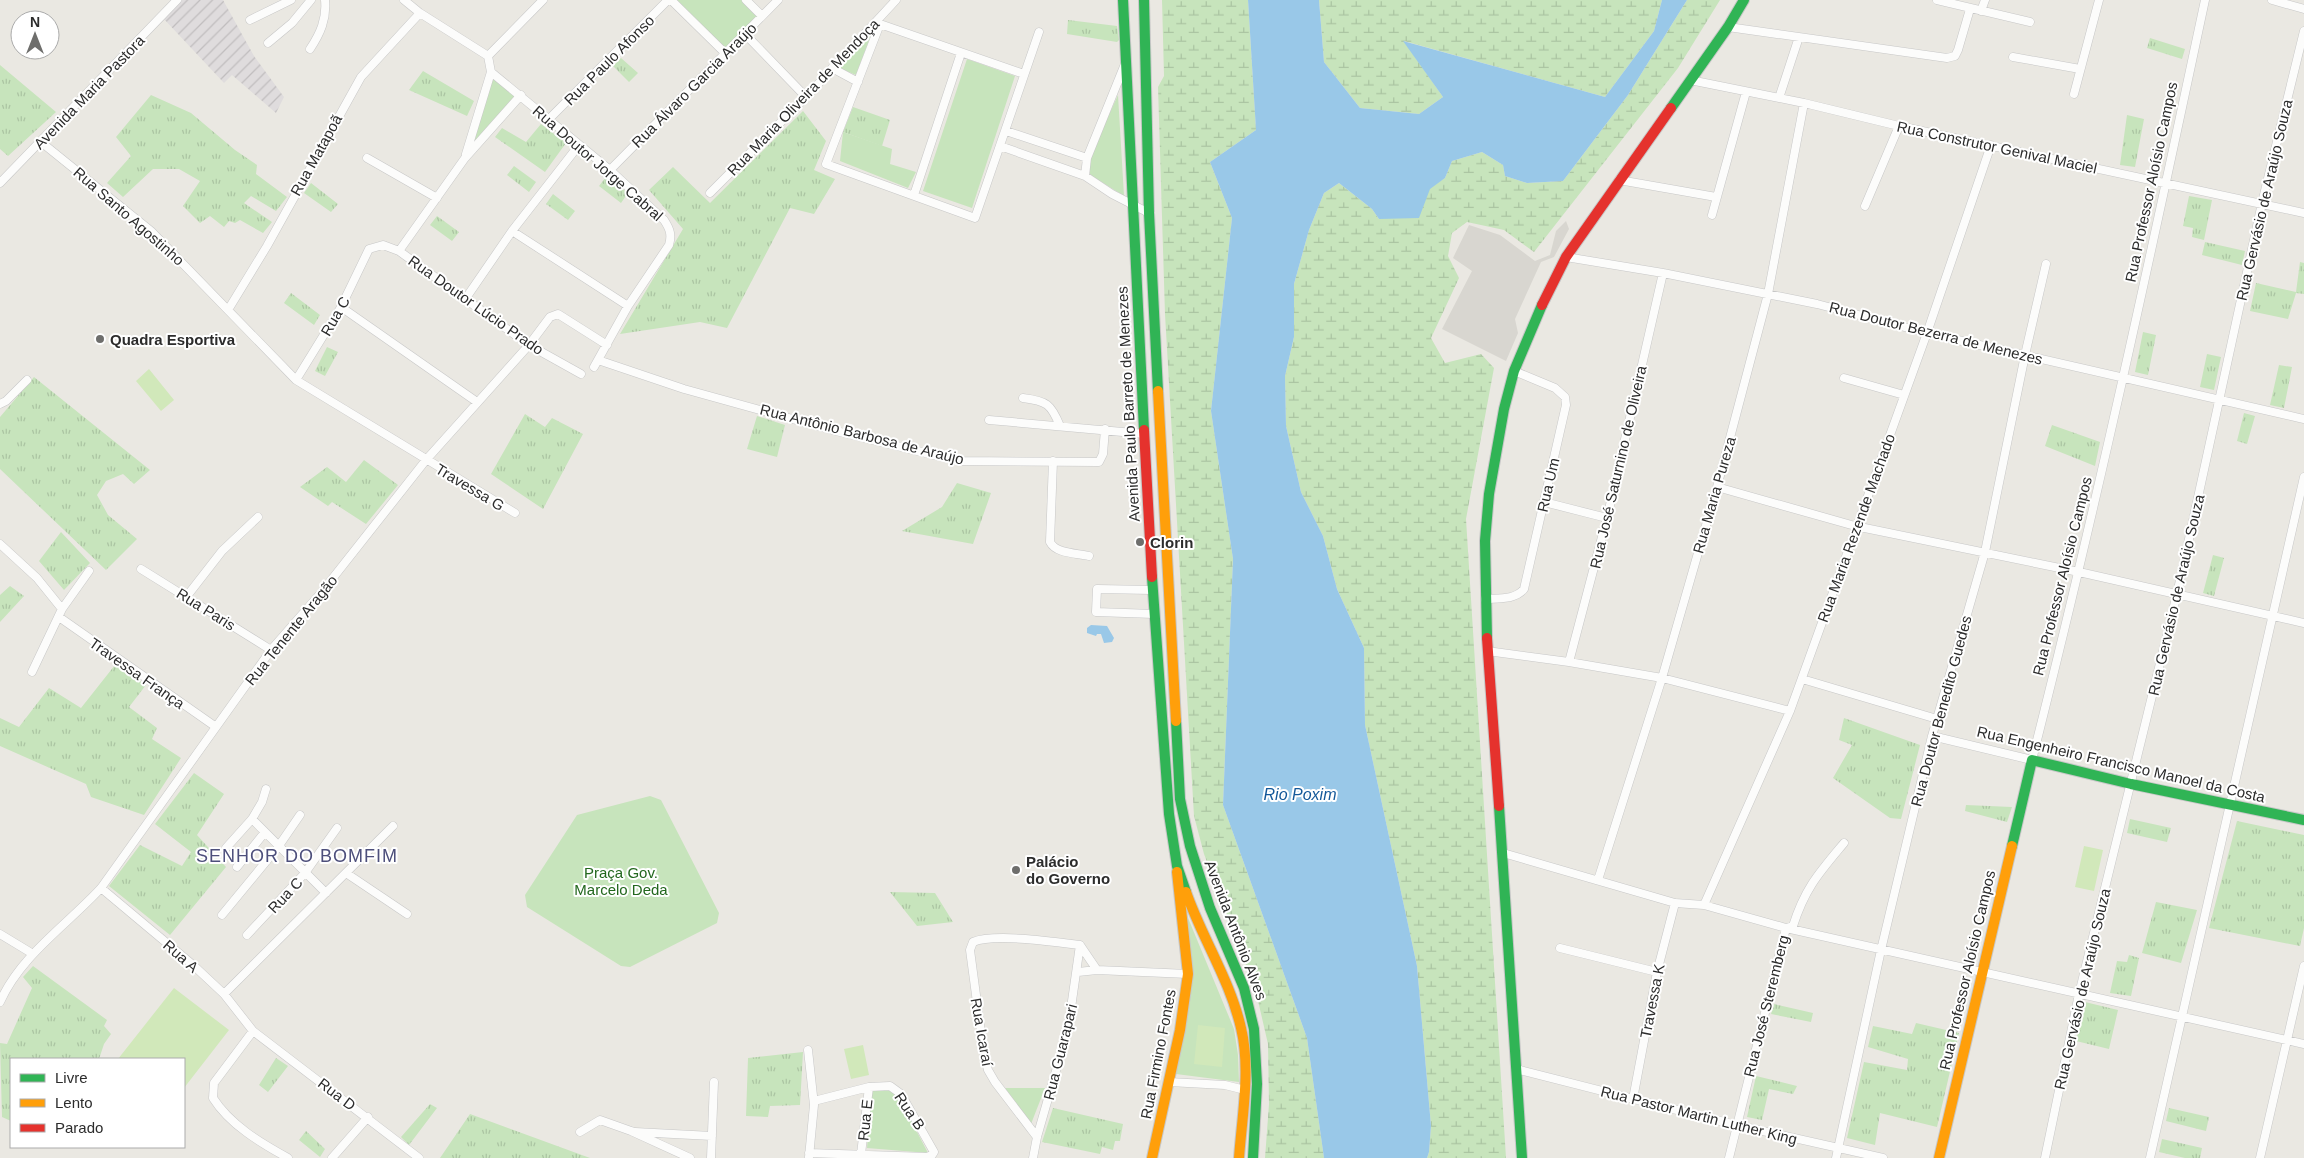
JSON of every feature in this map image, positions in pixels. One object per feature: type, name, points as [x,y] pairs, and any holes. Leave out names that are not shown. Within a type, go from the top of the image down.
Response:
[{"type":"main road","name":"Avenida Paulo Barreto de Menezes","points":[[1123,0],[1152,590],[1168,805],[1177,866]]},
{"type":"main road","name":"Avenida Paulo Barreto de Menezes","points":[[1144,0],[1149,213],[1176,740],[1180,799],[1186,833]]},
{"type":"main road","points":[[1522,1158],[1485,599],[1485,541],[1489,494],[1504,409],[1514,371],[1542,305],[1566,258],[1728,27],[1744,0]]},
{"type":"main road","points":[[1126,76],[1134,81],[1145,79]]},
{"type":"main road","name":"Rua Engenheiro Francisco Manoel da Costa","points":[[2032,760],[2131,784],[2304,820]]},
{"type":"main road","name":"Rua Professor Aloísio Campos","points":[[1939,1158],[2032,760]]},
{"type":"main road","name":"Avenida Antônio Alves","points":[[1186,833],[1194,863],[1216,923],[1251,1010],[1256,1049],[1258,1090],[1253,1158]]},
{"type":"main road","name":"Avenida Antônio Alves","points":[[1177,866],[1193,912],[1232,998],[1241,1027],[1245,1051],[1245,1090],[1239,1158]]},
{"type":"main road","name":"Rua Firmino Fontes","points":[[1152,1158],[1180,1030],[1188,974],[1177,866]]},
{"type":"street","name":"Avenida Maria Pastora","points":[[0,183],[177,0]]},
{"type":"street","points":[[250,20],[291,0]]},
{"type":"street","points":[[268,43],[292,23],[311,0]]},
{"type":"street","points":[[310,49],[322,29],[325,18],[325,0]]},
{"type":"street","points":[[404,0],[420,13],[488,56],[492,72],[464,158]]},
{"type":"street","points":[[670,0],[726,54]]},
{"type":"street","name":"Rua Paulo Afonso","points":[[549,119],[670,0]]},
{"type":"street","points":[[746,0],[762,16]]},
{"type":"street","name":"Rua Álvaro Garcia Araújo","points":[[610,170],[778,0]]},
{"type":"street","name":"Rua Maria Oliveira de Mendoça","points":[[710,193],[878,23],[896,0]]},
{"type":"street","points":[[1937,0],[2030,22]]},
{"type":"street","points":[[1981,11],[1985,0]]},
{"type":"street","points":[[2074,94],[2099,0]]},
{"type":"street","name":"Rua Professor Aloísio Campos","points":[[2032,760],[2079,572],[2124,378],[2205,0]]},
{"type":"street","points":[[2272,0],[2304,9]]},
{"type":"street","points":[[488,56],[540,1]]},
{"type":"street","points":[[1728,27],[1938,58],[1954,56],[1958,50],[1970,9]]},
{"type":"street","name":"Rua Matapoã","points":[[228,310],[267,246],[361,76],[420,13]]},
{"type":"street","points":[[1024,74],[878,23],[858,82],[826,164],[975,218],[1039,32]]},
{"type":"street","name":"Rua Gervásio de Araújo Souza","points":[[2045,1158],[2079,994],[2177,594],[2262,203],[2304,31]]},
{"type":"street","points":[[745,34],[806,97]]},
{"type":"street","points":[[1779,98],[1799,37]]},
{"type":"street","points":[[914,195],[961,53]]},
{"type":"street","points":[[2014,57],[2080,69]]},
{"type":"street","points":[[1085,176],[1087,158],[1126,60]]},
{"type":"street","points":[[832,68],[858,82]]},
{"type":"street","name":"Rua Doutor Jorge Cabral","points":[[492,72],[610,170],[664,220],[671,236],[669,245],[628,306],[596,364]]},
{"type":"street","name":"Rua Construtor Genival Maciel","points":[[1690,80],[1804,103],[1899,126],[2304,213]]},
{"type":"street","points":[[1712,215],[1746,92]]},
{"type":"street","points":[[399,251],[464,158],[521,95]]},
{"type":"street","name":"Rua Maria Pureza","points":[[1598,880],[1662,678],[1717,487],[1768,294],[1804,103]]},
{"type":"street","points":[[1865,206],[1899,126]]},
{"type":"street","points":[[1006,131],[1087,158]]},
{"type":"street","name":"Rua Santo Agostinho","points":[[41,142],[151,232],[176,255],[296,380]]},
{"type":"street","points":[[466,298],[512,231],[579,144]]},
{"type":"street","points":[[1000,146],[1085,176],[1133,206],[1149,213]]},
{"type":"street","name":"Rua Maria Rezende Machado","points":[[1704,905],[1790,711],[1855,526],[1927,332],[1990,146]]},
{"type":"street","points":[[367,158],[437,198]]},
{"type":"street","points":[[1619,180],[1716,197]]},
{"type":"street","points":[[512,231],[628,306]]},
{"type":"street","name":"Rua Doutor Lúcio Prado","points":[[369,249],[383,245],[399,251],[529,345],[581,374]]},
{"type":"street","name":"Rua C","points":[[296,380],[341,307],[369,249]]},
{"type":"street","name":"Rua Doutor Bezerra de Menezes","points":[[1566,258],[1663,273],[1817,304],[1927,332],[2304,419]]},
{"type":"street","name":"Rua Doutor Benedito Guedes","points":[[1836,1158],[1881,950],[1936,719],[1986,552],[2025,355],[2046,264]]},
{"type":"street","name":"Rua José Saturnino de Oliveira","points":[[1570,662],[1607,518],[1663,273]]},
{"type":"street","points":[[341,307],[477,402]]},
{"type":"street","name":"Rua Tenente Aragão","points":[[0,1002],[7,986],[33,954],[77,914],[101,888],[271,650],[321,593],[426,460],[529,345],[554,314],[558,314],[607,345]]},
{"type":"street","name":"Rua Antônio Barbosa de Araújo","points":[[596,364],[836,431],[958,461],[1099,462],[1103,454],[1105,430]]},
{"type":"street","name":"Rua Um","points":[[1485,599],[1514,597],[1519,595],[1524,589],[1566,405],[1565,396],[1555,388],[1514,371]]},
{"type":"street","points":[[1844,378],[1904,395]]},
{"type":"street","points":[[0,404],[6,401],[27,380]]},
{"type":"street","name":"Travessa G","points":[[296,380],[514,514]]},
{"type":"street","points":[[1023,398],[1036,399],[1050,406],[1060,426]]},
{"type":"street","points":[[989,420],[1145,434]]},
{"type":"street","points":[[1053,461],[1050,542],[1058,550],[1089,556]]},
{"type":"street","points":[[2150,1158],[2304,478]]},
{"type":"street","points":[[1717,487],[1855,526],[2079,572],[2304,624]]},
{"type":"street","points":[[1544,502],[1607,518]]},
{"type":"street","points":[[187,596],[222,551],[258,517]]},
{"type":"street","name":"Travessa França","points":[[0,544],[37,578],[61,613],[216,727]]},
{"type":"street","name":"Rua Paris","points":[[140,569],[187,596],[271,650]]},
{"type":"street","points":[[32,672],[61,613],[89,571]]},
{"type":"street","points":[[1152,590],[1097,589],[1096,612],[1154,614]]},
{"type":"street","points":[[1487,651],[1570,662],[1662,678],[1790,711]]},
{"type":"street","points":[[1802,678],[1936,719]]},
{"type":"street","name":"Rua Engenheiro Francisco Manoel da Costa","points":[[1932,736],[2032,760]]},
{"type":"street","points":[[226,848],[252,818],[262,802],[266,789]]},
{"type":"street","points":[[222,915],[278,847],[300,815]]},
{"type":"street","points":[[252,818],[278,847],[326,893]]},
{"type":"street","points":[[224,994],[392,826]]},
{"type":"street","name":"Rua C","points":[[247,935],[305,873],[337,828]]},
{"type":"street","points":[[237,867],[265,832]]},
{"type":"street","name":"Rua José Steremberg","points":[[1729,1158],[1786,928],[1793,926],[1801,900],[1812,882],[1844,843]]},
{"type":"street","points":[[1503,853],[1675,904],[1704,905],[1786,928],[2304,1044]]},
{"type":"street","points":[[346,873],[407,914]]},
{"type":"street","name":"Rua A","points":[[101,888],[193,965],[224,994],[253,1031]]},
{"type":"street","name":"Travessa K","points":[[1633,1099],[1657,972],[1675,904]]},
{"type":"street","points":[[0,934],[33,954]]},
{"type":"street","name":"Rua Icaraí","points":[[1037,1137],[988,1070],[984,1055],[970,950],[973,942],[986,939],[1036,940],[1080,944]]},
{"type":"street","points":[[1080,944],[1097,970]]},
{"type":"street","name":"Rua Guarapari","points":[[1033,1158],[1037,1137],[1068,1030],[1078,972],[1080,944]]},
{"type":"street","points":[[1560,948],[1657,972]]},
{"type":"street","points":[[2260,1158],[2304,966]]},
{"type":"street","points":[[1078,972],[1097,970],[1188,974]]},
{"type":"street","points":[[253,1031],[214,1083],[213,1091],[217,1104],[230,1119],[264,1144],[288,1158]]},
{"type":"street","name":"Rua D","points":[[253,1031],[368,1117],[419,1158]]},
{"type":"street","points":[[808,1050],[814,1101],[809,1156],[861,1154]]},
{"type":"street","name":"Rua Pastor Martin Luther King","points":[[1516,1069],[1736,1124],[1884,1158]]},
{"type":"street","points":[[711,1158],[714,1082]]},
{"type":"street","points":[[1169,1082],[1225,1085],[1245,1090]]},
{"type":"street","name":"Rua B","points":[[814,1101],[869,1087],[890,1086],[901,1094],[933,1148],[932,1155],[926,1156],[861,1154]]},
{"type":"street","name":"Rua E","points":[[861,1154],[869,1087]]},
{"type":"street","points":[[332,1158],[368,1117]]},
{"type":"street","points":[[580,1132],[600,1120],[690,1158]]},
{"type":"street","points":[[631,1132],[712,1136]]},
{"type":"shaded area","points":[[182,0],[223,0],[254,56],[284,97],[276,113],[232,75],[224,83],[163,18]]},
{"type":"shaded area","points":[[1566,221],[1569,229],[1554,257],[1541,262],[1515,319],[1518,333],[1506,361],[1442,329],[1472,271],[1453,258],[1469,225],[1500,235],[1535,261],[1550,255],[1556,231]]},
{"type":"green space","points":[[676,0],[742,0],[757,16],[726,49]]},
{"type":"green space","points":[[1162,0],[1248,0],[1256,130],[1210,162],[1232,218],[1211,411],[1233,559],[1223,805],[1307,1038],[1324,1158],[1265,1158],[1269,1104],[1268,1044],[1256,992],[1204,854],[1194,816],[1165,314],[1158,87],[1164,76]]},
{"type":"green space","points":[[1319,0],[1662,0],[1654,31],[1605,97],[1404,41],[1443,97],[1419,114],[1360,108],[1324,62]]},
{"type":"green space","points":[[1687,0],[1720,0],[1678,68],[1534,252],[1504,230],[1467,222],[1452,233],[1448,256],[1459,278],[1431,338],[1445,363],[1481,354],[1494,368],[1466,519],[1506,1158],[1427,1158],[1431,1126],[1417,966],[1365,725],[1364,648],[1337,589],[1323,536],[1301,492],[1286,426],[1285,376],[1294,337],[1294,284],[1309,230],[1324,193],[1339,183],[1372,209],[1379,219],[1445,178],[1452,161],[1482,152],[1503,165],[1505,176],[1527,183],[1563,181],[1628,95]]},
{"type":"green space","points":[[1068,20],[1117,26],[1119,40],[1117,42],[1067,34]]},
{"type":"green space","points":[[870,32],[871,35],[856,75],[839,68],[839,65]]},
{"type":"green space","points":[[2150,38],[2185,49],[2182,59],[2147,48]]},
{"type":"green space","points":[[621,58],[638,73],[629,82],[613,66]]},
{"type":"green space","points":[[967,59],[1015,76],[972,208],[923,191]]},
{"type":"green space","points":[[0,65],[56,112],[8,156],[0,149]]},
{"type":"green space","points":[[491,67],[519,92],[465,155]]},
{"type":"green space","points":[[423,71],[474,101],[467,116],[409,90]]},
{"type":"green space","points":[[151,95],[191,113],[235,150],[257,165],[256,174],[287,197],[276,211],[251,196],[244,203],[272,222],[263,233],[240,220],[235,223],[229,221],[224,227],[210,216],[200,223],[183,206],[200,181],[179,169],[153,169],[123,197],[107,183],[131,156],[116,137]]},
{"type":"green space","points":[[1118,95],[1124,196],[1092,176],[1088,172],[1086,165]]},
{"type":"green space","points":[[853,107],[890,120],[882,146],[843,132]]},
{"type":"green space","points":[[803,111],[826,141],[814,170],[835,179],[814,214],[790,208],[727,328],[700,322],[620,334],[683,229],[649,190],[673,167],[710,203]]},
{"type":"green space","points":[[2127,115],[2144,119],[2135,167],[2120,165]]},
{"type":"green space","points":[[541,124],[566,143],[545,172],[495,137],[502,128],[526,142]]},
{"type":"green space","points":[[843,132],[892,149],[890,164],[916,172],[908,188],[840,161]]},
{"type":"green space","points":[[514,166],[536,182],[529,192],[507,175]]},
{"type":"green space","points":[[606,177],[628,193],[621,203],[599,186]]},
{"type":"green space","points":[[311,183],[338,204],[331,212],[304,193]]},
{"type":"green space","points":[[553,194],[575,211],[568,220],[546,204]]},
{"type":"green space","points":[[2189,196],[2212,200],[2204,240],[2192,237],[2193,228],[2183,226]]},
{"type":"green space","points":[[437,216],[459,232],[452,241],[430,225]]},
{"type":"green space","points":[[2205,242],[2245,251],[2242,265],[2202,255]]},
{"type":"green space","points":[[2300,262],[2304,263],[2304,294],[2296,293],[2288,319],[2250,311],[2256,283],[2296,292]]},
{"type":"green space","points":[[291,293],[320,315],[314,325],[284,303]]},
{"type":"green space","points":[[2143,332],[2156,335],[2148,375],[2135,372]]},
{"type":"green space","points":[[327,347],[338,352],[325,376],[315,371]]},
{"type":"green space","points":[[2207,354],[2221,357],[2214,390],[2200,387]]},
{"type":"green space","points":[[2279,365],[2292,367],[2284,408],[2270,405]]},
{"type":"green space","points":[[149,369],[174,400],[161,411],[136,381]]},
{"type":"green space","points":[[34,377],[150,470],[134,484],[123,474],[106,481],[97,495],[108,515],[137,539],[106,570],[0,469],[0,417]]},
{"type":"green space","points":[[2244,413],[2255,416],[2247,444],[2237,441]]},
{"type":"green space","points":[[525,414],[545,427],[552,418],[583,434],[543,509],[491,474]]},
{"type":"green space","points":[[757,416],[785,425],[777,457],[747,449]]},
{"type":"green space","points":[[2052,425],[2100,442],[2095,466],[2045,446]]},
{"type":"green space","points":[[364,460],[398,485],[366,524],[332,502],[328,506],[300,487],[327,467],[346,482]]},
{"type":"green space","points":[[957,483],[991,493],[973,544],[902,531],[942,507]]},
{"type":"green space","points":[[61,532],[90,563],[64,590],[39,561]]},
{"type":"green space","points":[[2213,555],[2224,558],[2214,596],[2203,593]]},
{"type":"green space","points":[[10,586],[24,596],[0,622],[0,595]]},
{"type":"green space","points":[[115,665],[146,685],[129,707],[157,728],[152,739],[181,758],[144,815],[91,797],[86,784],[0,746],[0,718],[19,727],[49,688],[81,708]]},
{"type":"green space","points":[[1844,718],[1920,745],[1901,819],[1890,818],[1833,778],[1852,745],[1839,740]]},
{"type":"green space","points":[[194,773],[224,794],[197,835],[226,867],[170,935],[109,886],[140,845],[182,866],[191,852],[155,824]]},
{"type":"green space","name":"Praça Gov. Marcelo Deda","points":[[650,796],[661,800],[719,913],[717,923],[630,967],[621,966],[527,907],[525,895],[577,815]]},
{"type":"green space","points":[[1966,805],[2012,807],[2007,822],[1965,811]]},
{"type":"green space","points":[[2130,819],[2171,828],[2167,842],[2127,833]]},
{"type":"green space","points":[[2237,821],[2304,835],[2304,928],[2300,946],[2209,928]]},
{"type":"green space","points":[[2084,846],[2103,850],[2094,891],[2075,887]]},
{"type":"green space","points":[[890,892],[935,893],[953,922],[917,926]]},
{"type":"green space","points":[[1181,901],[1234,1029],[1238,1055],[1239,1082],[1176,1074],[1187,1014],[1189,960]]},
{"type":"green space","points":[[2156,902],[2197,910],[2181,963],[2142,953]]},
{"type":"green space","points":[[2129,955],[2139,958],[2131,996],[2110,993],[2117,961],[2127,962]]},
{"type":"green space","points":[[33,966],[107,1020],[104,1026],[111,1034],[104,1044],[99,1058],[10,1058],[10,1121],[2,1117],[0,1043],[7,1044],[32,988],[23,977]]},
{"type":"green space","points":[[174,988],[229,1030],[185,1087],[185,1058],[119,1058]]},
{"type":"green space","points":[[2085,1002],[2118,1010],[2109,1049],[2076,1041]]},
{"type":"green space","points":[[1774,1004],[1813,1013],[1811,1022],[1771,1014]]},
{"type":"green space","points":[[1916,1023],[1959,1033],[1937,1127],[1880,1113],[1875,1145],[1847,1138],[1864,1062],[1907,1070],[1908,1059],[1868,1047],[1873,1026],[1912,1034]]},
{"type":"green space","points":[[1198,1025],[1225,1028],[1222,1067],[1194,1064]]},
{"type":"green space","points":[[863,1045],[869,1075],[851,1079],[844,1049]]},
{"type":"green space","points":[[803,1052],[800,1105],[770,1106],[768,1117],[746,1116],[748,1058]]},
{"type":"green space","points":[[276,1058],[288,1066],[268,1092],[259,1085]]},
{"type":"green space","points":[[1756,1076],[1797,1086],[1793,1094],[1769,1089],[1762,1120],[1747,1117]]},
{"type":"green space","points":[[893,1086],[928,1153],[867,1148],[872,1088]]},
{"type":"green space","points":[[1005,1088],[1045,1088],[1031,1124]]},
{"type":"green space","points":[[430,1104],[437,1108],[409,1145],[401,1137]]},
{"type":"green space","points":[[1053,1108],[1123,1124],[1120,1141],[1115,1141],[1113,1150],[1102,1147],[1100,1154],[1042,1142]]},
{"type":"green space","points":[[2169,1108],[2209,1117],[2206,1131],[2166,1121]]},
{"type":"green space","points":[[470,1114],[590,1158],[440,1158]]},
{"type":"green space","points":[[306,1131],[325,1149],[320,1157],[299,1140]]},
{"type":"green space","points":[[2162,1139],[2202,1148],[2200,1158],[2185,1158],[2159,1152]]},
{"type":"water","name":"Rio Poxim","points":[[1248,0],[1319,0],[1324,62],[1360,108],[1419,114],[1443,97],[1403,41],[1605,97],[1654,31],[1662,0],[1687,0],[1628,95],[1563,181],[1527,183],[1505,176],[1503,165],[1482,152],[1452,161],[1445,178],[1430,189],[1419,218],[1379,219],[1372,209],[1339,183],[1324,193],[1309,230],[1294,284],[1294,337],[1285,376],[1286,426],[1301,492],[1323,536],[1337,589],[1364,648],[1365,725],[1417,966],[1431,1126],[1427,1158],[1324,1158],[1307,1038],[1223,805],[1233,559],[1211,411],[1232,218],[1210,162],[1256,130]]},
{"type":"water","points":[[1091,625],[1107,626],[1114,638],[1112,642],[1104,643],[1101,634],[1096,636],[1087,633],[1087,628]]},
{"type":"traffic: fast","points":[[1123,0],[1144,430]]},
{"type":"traffic: fast","points":[[1144,0],[1149,213],[1158,391]]},
{"type":"traffic: fast","points":[[1671,108],[1728,27],[1744,0]]},
{"type":"traffic: fast","points":[[1487,638],[1485,541],[1489,494],[1504,409],[1514,371],[1542,305]]},
{"type":"traffic: fast","points":[[1152,577],[1169,814],[1177,866],[1186,892]]},
{"type":"traffic: fast","points":[[1176,721],[1180,799],[1190,846],[1210,908],[1244,988],[1254,1029],[1257,1084],[1253,1158]]},
{"type":"traffic: fast","points":[[2012,846],[2032,760],[2131,784],[2304,820]]},
{"type":"traffic: fast","points":[[1499,806],[1522,1158]]},
{"type":"traffic: slow","points":[[1158,391],[1176,721]]},
{"type":"traffic: slow","points":[[1939,1158],[2012,846]]},
{"type":"traffic: slow","points":[[1152,1158],[1180,1030],[1188,974],[1177,872]]},
{"type":"traffic: slow","points":[[1186,892],[1230,993],[1241,1028],[1246,1076],[1239,1158]]},
{"type":"traffic: jam","points":[[1542,305],[1566,257],[1671,108]]},
{"type":"traffic: jam","points":[[1144,430],[1152,577]]},
{"type":"traffic: jam","points":[[1487,638],[1499,806]]},
{"type":"place","name":"Quadra Esportiva","points":[[100,339]]},
{"type":"place","name":"Clorin","points":[[1140,542]]},
{"type":"place","name":"Palácio do Governo","points":[[1016,870]]},
{"type":"district","name":"SENHOR DO BOMFIM","points":[[297,856]]}]
